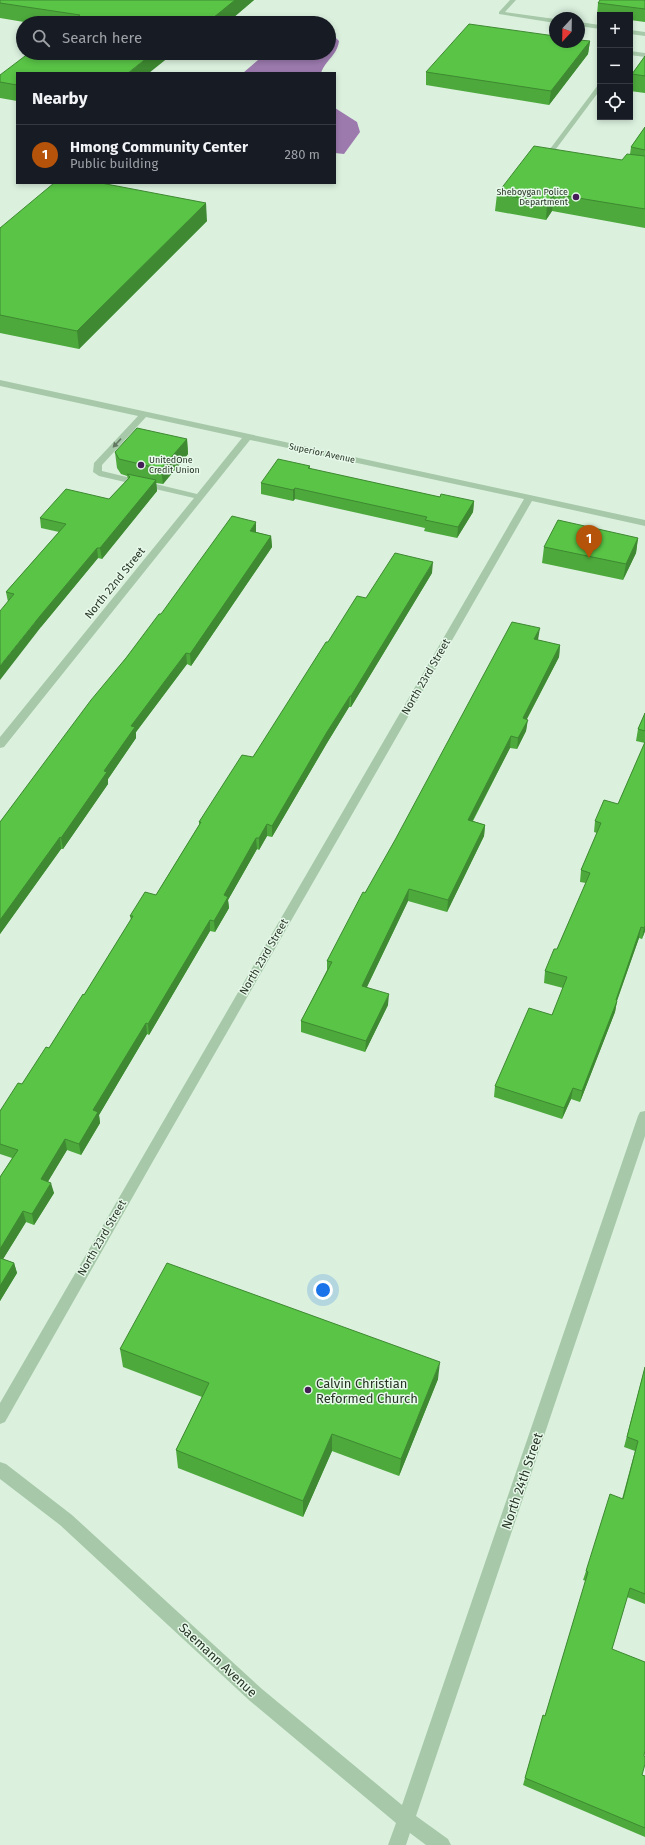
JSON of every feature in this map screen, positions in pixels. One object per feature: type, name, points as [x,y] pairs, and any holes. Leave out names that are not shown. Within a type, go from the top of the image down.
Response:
[{"type":"street","points":[[513,0],[501,13],[549,20]]},
{"type":"street","points":[[585,25],[597,27]]},
{"type":"street","points":[[633,32],[645,34]]},
{"type":"street","points":[[633,53],[645,55]]},
{"type":"street","points":[[564,157],[549,154],[597,90]]},
{"type":"street","name":"Superior Avenue","points":[[0,383],[645,523]]},
{"type":"street","points":[[144,414],[97,465],[98,472],[200,497]]},
{"type":"street","name":"North 22nd Street","points":[[0,744],[248,437]]},
{"type":"street","name":"North 23rd Street","points":[[0,1417],[143,1165],[529,498]]},
{"type":"street","name":"North 24th Street","points":[[398,1845],[645,1116]]},
{"type":"street","name":"Saemann Avenue","points":[[0,1469],[66,1520],[256,1695],[406,1820],[442,1845]]},
{"type":"shaded area","points":[[336,38],[339,41],[336,50]]},
{"type":"shaded area","points":[[258,60],[329,60],[321,72],[244,72]]},
{"type":"shaded area","points":[[336,109],[357,122],[360,132],[344,154],[336,153]]},
{"type":"building","points":[[0,0],[235,0],[215,16],[79,16],[80,15],[0,3]]},
{"type":"building","points":[[600,0],[645,0],[645,9],[598,3]]},
{"type":"building","points":[[469,24],[549,35],[549,48],[585,48],[551,91],[426,72]]},
{"type":"building","points":[[585,41],[590,41],[585,47]]},
{"type":"building","points":[[645,56],[645,76],[633,74]]},
{"type":"building","points":[[20,60],[144,60],[129,72],[16,72],[16,85],[0,82],[0,75]]},
{"type":"building","points":[[645,127],[645,150],[631,147]]},
{"type":"building","points":[[534,146],[622,160],[627,154],[645,156],[645,209],[554,194],[547,203],[497,194]]},
{"type":"building","points":[[53,184],[106,184],[206,203],[77,331],[0,315],[0,228]]},
{"type":"building","points":[[137,428],[187,439],[161,469],[119,459],[115,452]]},
{"type":"building","points":[[278,459],[310,466],[308,468],[440,497],[441,494],[474,501],[458,527],[425,520],[427,517],[295,488],[293,490],[261,483]]},
{"type":"building","points":[[127,474],[156,480],[100,548],[97,548],[0,666],[0,611],[14,594],[6,592],[66,524],[40,518],[66,489],[109,499],[130,477]]},
{"type":"building","points":[[232,516],[256,522],[250,531],[271,536],[190,654],[186,653],[131,726],[135,727],[104,771],[107,772],[61,838],[60,837],[0,920],[0,822],[91,700],[126,658],[159,614],[161,614]]},
{"type":"building","points":[[558,520],[638,538],[626,564],[544,547]]},
{"type":"building","points":[[395,553],[433,562],[351,696],[327,732],[272,826],[267,824],[259,838],[256,838],[224,895],[228,897],[214,921],[210,920],[148,1024],[146,1023],[93,1110],[98,1112],[79,1144],[65,1139],[41,1179],[51,1183],[32,1214],[23,1211],[0,1249],[0,1177],[18,1150],[0,1144],[0,1111],[18,1083],[22,1084],[46,1047],[49,1048],[133,916],[130,916],[145,892],[156,895],[201,822],[199,822],[242,755],[253,757],[357,596],[366,598]]},
{"type":"building","points":[[512,622],[540,628],[534,639],[560,645],[523,718],[528,720],[518,738],[511,736],[468,820],[485,825],[448,900],[409,889],[362,986],[389,994],[366,1041],[301,1021],[332,962],[327,961],[363,892],[365,893],[395,840]]},
{"type":"building","points":[[645,713],[645,731],[638,729]]},
{"type":"building","points":[[645,742],[645,926],[644,928],[641,927],[616,1000],[617,1001],[582,1091],[573,1088],[564,1108],[495,1086],[529,1008],[552,1015],[567,977],[545,971],[554,949],[557,949],[590,873],[581,870],[601,823],[595,821],[604,800],[618,804]]},
{"type":"building","points":[[0,1258],[14,1263],[0,1286]]},
{"type":"building","name":"Calvin Christian Reformed Church","points":[[167,1263],[440,1362],[401,1459],[332,1434],[303,1501],[176,1450],[209,1383],[120,1349]]},
{"type":"building","points":[[645,1367],[645,1594],[630,1588],[612,1649],[645,1662],[645,1764],[642,1775],[645,1776],[645,1828],[525,1778],[543,1715],[545,1716],[588,1572],[586,1571],[610,1494],[623,1499],[638,1441],[627,1437]]},
{"type":"place","name":"Sheboygan Police Department","points":[[576,197]]},
{"type":"place","name":"UnitedOne Credit Union","points":[[141,465]]},
{"type":"place","name":"Hmong Community Center","points":[[589,558]]},
{"type":"place","name":"Calvin Christian Reformed Church","points":[[308,1390]]}]
